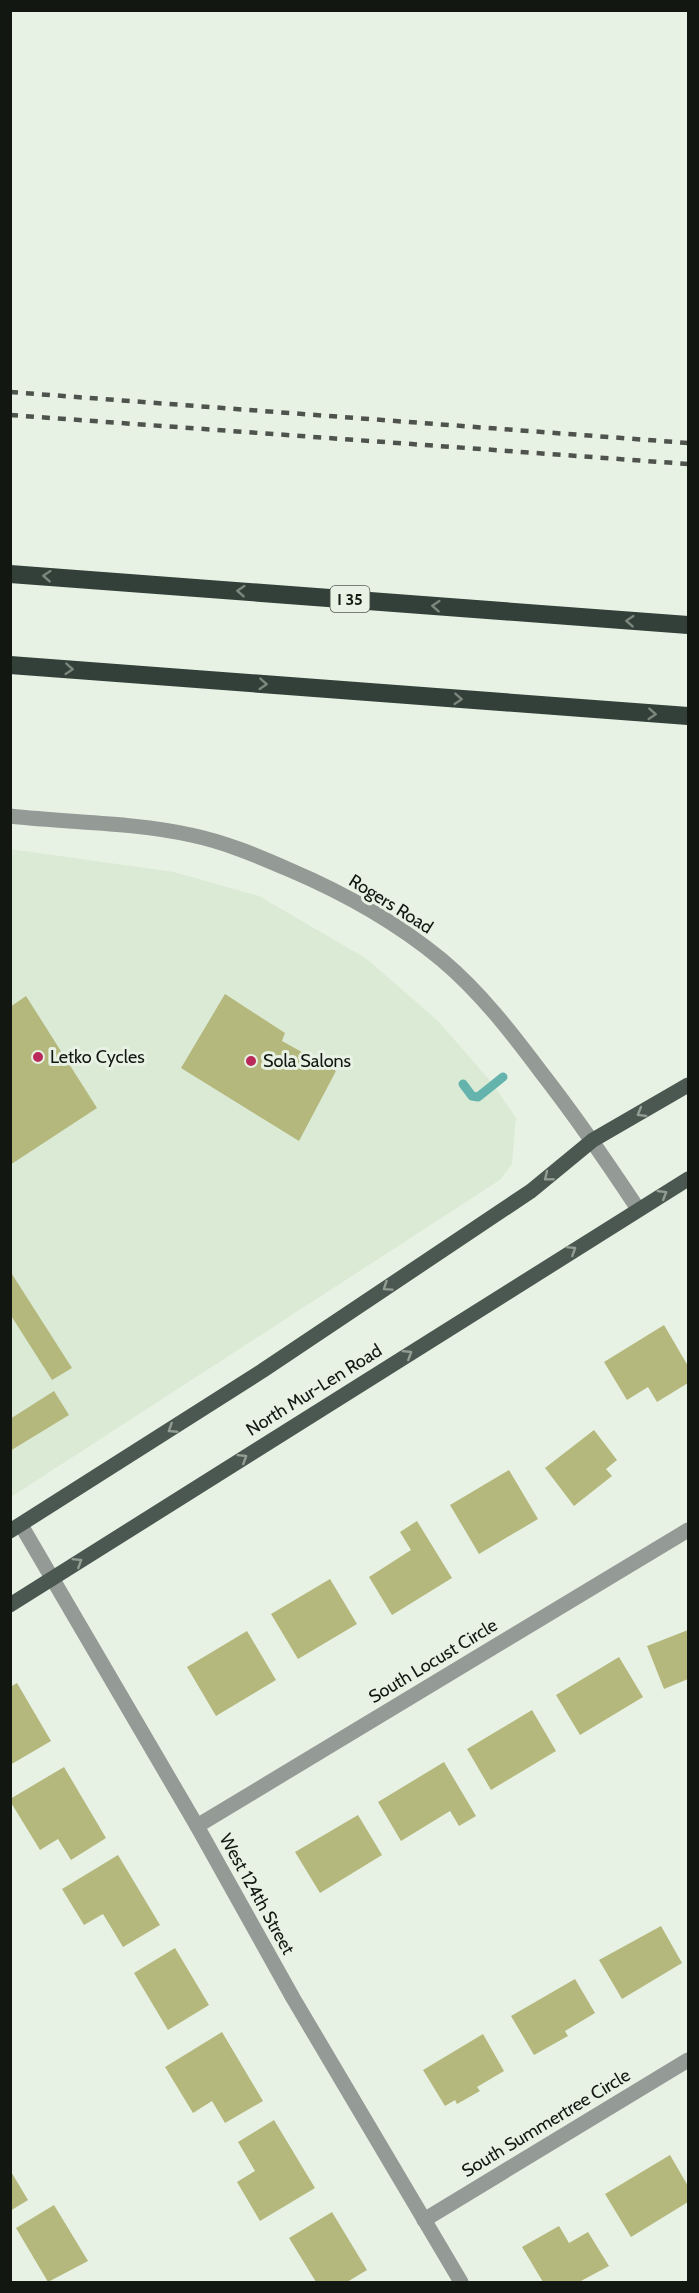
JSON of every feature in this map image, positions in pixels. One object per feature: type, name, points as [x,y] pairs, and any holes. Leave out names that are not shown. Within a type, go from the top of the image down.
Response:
[{"type":"highway","name":"I 35","points":[[10,574],[688,625]]},
{"type":"highway","points":[[10,665],[688,716]]},
{"type":"main road","points":[[16,1528],[262,1371],[531,1191],[593,1140],[688,1085]]},
{"type":"main road","name":"North Mur-Len Road","points":[[10,1605],[688,1179]]},
{"type":"street","name":"Rogers Road","points":[[10,816],[143,826],[193,835],[245,850],[344,894],[389,922],[450,968],[503,1021],[593,1140],[638,1209]]},
{"type":"street","name":"West 124th Street","points":[[16,1528],[53,1578],[197,1826],[293,1998],[461,2283]]},
{"type":"street","name":"South Locust Circle","points":[[197,1826],[688,1530]]},
{"type":"street","name":"South Summertree Circle","points":[[423,2220],[688,2060]]},
{"type":"shaded area","points":[[10,849],[174,872],[259,896],[367,959],[438,1021],[493,1084],[516,1118],[512,1164],[500,1180],[11,1497]]},
{"type":"building","name":"Sola Salons","points":[[225,994],[285,1033],[282,1041],[336,1071],[299,1141],[181,1068]]},
{"type":"building","name":"Letko Cycles","points":[[26,996],[97,1108],[10,1165],[10,1007]]},
{"type":"building","points":[[10,1271],[72,1368],[52,1380],[10,1314]]},
{"type":"building","points":[[664,1325],[688,1366],[688,1383],[657,1402],[648,1387],[627,1400],[604,1362]]},
{"type":"building","points":[[54,1391],[69,1415],[10,1451],[10,1419]]},
{"type":"building","points":[[594,1430],[617,1460],[606,1469],[612,1476],[574,1506],[545,1468]]},
{"type":"building","points":[[509,1470],[538,1519],[479,1554],[450,1505]]},
{"type":"building","points":[[417,1521],[452,1578],[392,1615],[369,1577],[411,1550],[400,1532]]},
{"type":"building","points":[[330,1579],[357,1624],[298,1659],[271,1614]]},
{"type":"building","points":[[688,1630],[688,1679],[664,1689],[647,1646]]},
{"type":"building","points":[[247,1631],[276,1680],[216,1716],[187,1667]]},
{"type":"building","points":[[619,1657],[643,1697],[580,1735],[556,1695]]},
{"type":"building","points":[[17,1683],[51,1741],[10,1765],[10,1687]]},
{"type":"building","points":[[532,1710],[556,1751],[491,1790],[467,1749]]},
{"type":"building","points":[[444,1762],[476,1816],[459,1826],[450,1811],[401,1841],[378,1802]]},
{"type":"building","points":[[64,1767],[106,1838],[71,1860],[58,1839],[40,1850],[10,1801]]},
{"type":"building","points":[[358,1815],[382,1855],[320,1893],[295,1852]]},
{"type":"building","points":[[118,1855],[160,1925],[123,1947],[103,1914],[84,1925],[62,1889]]},
{"type":"building","points":[[661,1926],[682,1963],[622,1999],[599,1960]]},
{"type":"building","points":[[175,1948],[209,2005],[168,2030],[134,1973]]},
{"type":"building","points":[[575,1979],[595,2013],[565,2031],[568,2036],[534,2055],[511,2016]]},
{"type":"building","points":[[222,2032],[263,2101],[225,2123],[212,2101],[193,2113],[165,2067]]},
{"type":"building","points":[[483,2034],[504,2071],[477,2087],[480,2091],[457,2104],[455,2100],[445,2106],[423,2070]]},
{"type":"building","points":[[274,2120],[315,2188],[260,2221],[237,2182],[255,2171],[238,2142]]},
{"type":"building","points":[[670,2155],[688,2186],[688,2202],[631,2237],[605,2194]]},
{"type":"building","points":[[10,2170],[28,2200],[10,2211]]},
{"type":"building","points":[[54,2205],[88,2261],[48,2282],[16,2228]]},
{"type":"building","points":[[332,2212],[367,2270],[347,2282],[316,2282],[289,2238]]},
{"type":"building","points":[[559,2226],[569,2243],[588,2232],[609,2266],[579,2282],[543,2282],[522,2247]]},
{"type":"waterway","points":[[463,1084],[472,1096],[478,1097],[503,1077]]},
{"type":"railway","points":[[10,392],[688,443]]},
{"type":"railway","points":[[10,415],[688,464]]},
{"type":"place","name":"Letko Cycles","points":[[38,1057]]},
{"type":"place","name":"Sola Salons","points":[[251,1061]]}]
